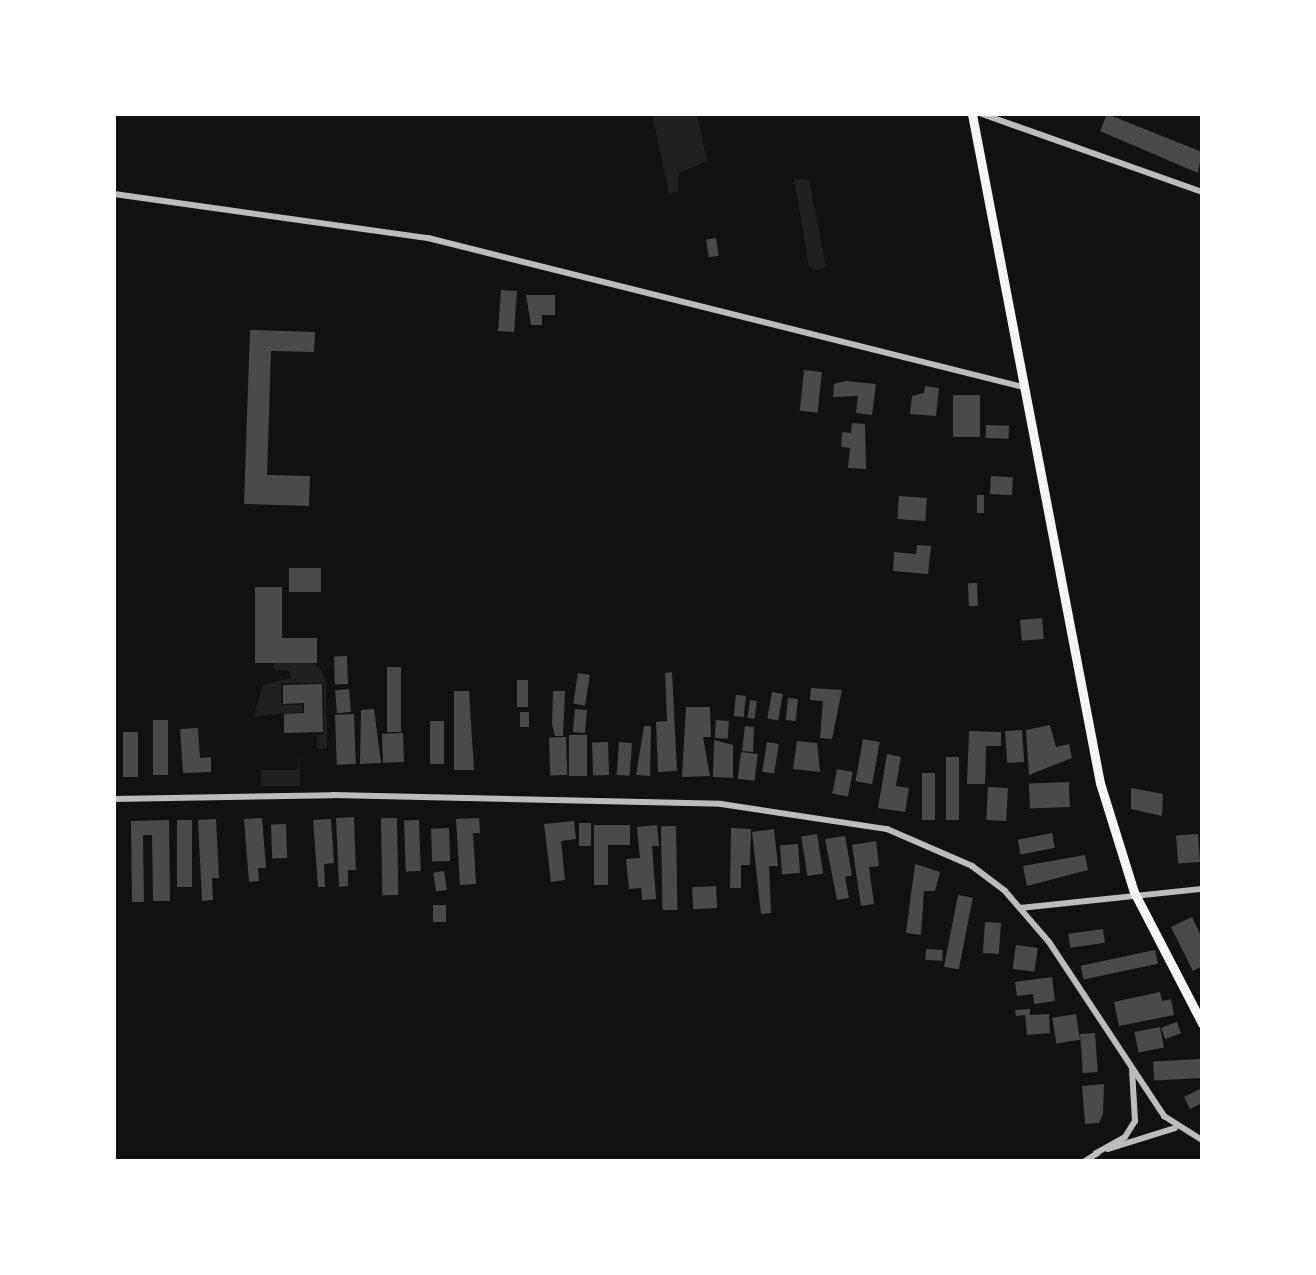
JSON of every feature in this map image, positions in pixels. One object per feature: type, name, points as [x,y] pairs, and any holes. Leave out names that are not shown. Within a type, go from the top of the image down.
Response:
[{"type":"main road","points":[[972,114],[1100,783],[1134,891],[1202,1023]]},
{"type":"street","points":[[982,114],[1202,192]]},
{"type":"street","points":[[114,194],[428,238],[1023,387]]},
{"type":"street","points":[[114,799],[346,795],[769,807],[887,829],[931,844],[972,866],[1020,908],[1175,1128],[1202,1140]]},
{"type":"street","points":[[1020,908],[1134,891],[1202,889]]},
{"type":"street","points":[[1085,1161],[1125,1137],[1135,1121],[1132,1067]]},
{"type":"street","points":[[1096,1153],[1175,1128]]},
{"type":"shaded area","points":[[652,114],[697,114],[707,161],[679,173],[678,192],[669,194]]},
{"type":"shaded area","points":[[794,179],[809,180],[826,267],[818,270],[809,267]]},
{"type":"shaded area","points":[[274,663],[313,663],[321,670],[326,683],[327,748],[317,749],[317,736],[310,736],[324,734],[324,683],[281,683],[281,705],[303,705],[303,712],[254,716],[263,685],[290,678],[290,671],[274,670]]},
{"type":"shaded area","points":[[299,756],[300,786],[261,786],[261,770],[297,770]]},
{"type":"building","points":[[1107,114],[1202,152],[1198,173],[1100,131]]},
{"type":"building","points":[[716,238],[719,256],[709,257],[706,240]]},
{"type":"building","points":[[501,290],[517,291],[514,332],[498,331]]},
{"type":"building","points":[[526,295],[555,295],[555,315],[542,315],[542,325],[531,325]]},
{"type":"building","points":[[250,330],[315,332],[314,352],[271,351],[267,475],[310,476],[309,506],[244,504]]},
{"type":"building","points":[[804,370],[822,372],[818,413],[800,411]]},
{"type":"building","points":[[846,381],[876,384],[872,415],[856,413],[858,396],[833,397],[834,384]]},
{"type":"building","points":[[925,386],[939,388],[936,416],[910,414],[912,396],[924,393]]},
{"type":"building","points":[[953,395],[980,395],[980,437],[953,437]]},
{"type":"building","points":[[852,423],[865,424],[866,469],[848,468],[850,448],[841,447],[842,432],[851,433]]},
{"type":"building","points":[[986,425],[1009,426],[1009,439],[986,438]]},
{"type":"building","points":[[991,476],[1013,477],[1012,495],[990,494]]},
{"type":"building","points":[[977,495],[984,495],[984,513],[977,513]]},
{"type":"building","points":[[899,496],[927,498],[925,521],[897,519]]},
{"type":"building","points":[[917,545],[931,546],[928,574],[893,571],[894,552],[916,554]]},
{"type":"building","points":[[289,568],[321,568],[321,592],[289,592]]},
{"type":"building","points":[[968,583],[977,583],[978,606],[969,606]]},
{"type":"building","points":[[255,587],[282,587],[282,638],[317,638],[317,663],[255,663]]},
{"type":"building","points":[[1042,618],[1044,639],[1022,641],[1020,620]]},
{"type":"building","points":[[334,656],[347,656],[348,684],[335,684]]},
{"type":"building","points":[[387,667],[401,667],[401,732],[387,732]]},
{"type":"building","points":[[672,672],[677,771],[658,772],[656,722],[667,721],[665,673]]},
{"type":"building","points":[[578,673],[590,675],[585,705],[573,704]]},
{"type":"building","points":[[517,680],[528,680],[528,707],[517,707]]},
{"type":"building","points":[[322,684],[323,732],[284,733],[284,714],[304,713],[304,703],[283,704],[283,685]]},
{"type":"building","points":[[811,688],[842,690],[832,739],[820,738],[823,701],[810,700]]},
{"type":"building","points":[[349,689],[351,712],[337,713],[335,690]]},
{"type":"building","points":[[454,691],[469,691],[474,770],[454,770]]},
{"type":"building","points":[[553,691],[565,691],[563,736],[555,736],[552,724]]},
{"type":"building","points":[[772,692],[783,694],[778,720],[767,719]]},
{"type":"building","points":[[736,695],[746,696],[744,717],[734,716]]},
{"type":"building","points":[[788,698],[798,699],[796,721],[786,720]]},
{"type":"building","points":[[750,700],[757,701],[754,719],[747,718]]},
{"type":"building","points":[[686,707],[710,707],[711,737],[703,737],[710,776],[682,777]]},
{"type":"building","points":[[374,709],[381,763],[360,764],[361,710]]},
{"type":"building","points":[[575,709],[587,710],[585,733],[573,732]]},
{"type":"building","points":[[520,712],[529,712],[529,727],[520,727]]},
{"type":"building","points":[[354,714],[356,764],[337,765],[335,715]]},
{"type":"building","points":[[153,720],[168,720],[168,775],[153,775]]},
{"type":"building","points":[[716,720],[729,721],[728,739],[715,738]]},
{"type":"building","points":[[430,721],[444,721],[444,764],[430,764]]},
{"type":"building","points":[[1050,725],[1056,747],[1069,744],[1072,758],[1029,775],[1026,730]]},
{"type":"building","points":[[644,726],[651,726],[650,776],[636,775]]},
{"type":"building","points":[[745,726],[754,727],[753,752],[742,751]]},
{"type":"building","points":[[198,728],[200,758],[211,757],[211,772],[183,773],[180,729]]},
{"type":"building","points":[[1022,730],[1024,762],[1007,763],[1005,731]]},
{"type":"building","points":[[969,731],[1001,732],[1001,746],[986,746],[985,784],[967,784]]},
{"type":"building","points":[[123,732],[138,732],[138,777],[123,777]]},
{"type":"building","points":[[403,733],[404,762],[383,763],[382,734]]},
{"type":"building","points":[[569,735],[587,735],[587,776],[569,776]]},
{"type":"building","points":[[566,737],[567,775],[550,776],[549,738]]},
{"type":"building","points":[[863,739],[880,742],[872,784],[856,781]]},
{"type":"building","points":[[714,740],[733,745],[733,778],[713,777]]},
{"type":"building","points":[[797,741],[817,743],[820,772],[793,769]]},
{"type":"building","points":[[608,742],[609,775],[593,776],[592,743]]},
{"type":"building","points":[[619,742],[632,743],[630,776],[617,775]]},
{"type":"building","points":[[767,742],[779,744],[774,774],[762,772]]},
{"type":"building","points":[[741,752],[758,754],[755,781],[738,779]]},
{"type":"building","points":[[887,754],[901,757],[896,786],[909,788],[905,812],[878,808]]},
{"type":"building","points":[[946,757],[959,757],[959,820],[946,820]]},
{"type":"building","points":[[837,769],[853,772],[848,797],[832,794]]},
{"type":"building","points":[[922,773],[935,773],[935,820],[922,820]]},
{"type":"building","points":[[1069,782],[1070,807],[1030,808],[1029,783]]},
{"type":"building","points":[[988,787],[1008,788],[1006,821],[986,820]]},
{"type":"building","points":[[1131,788],[1163,794],[1162,816],[1131,809]]},
{"type":"building","points":[[354,817],[356,870],[348,870],[348,886],[339,887],[336,818]]},
{"type":"building","points":[[262,818],[266,868],[258,868],[259,881],[249,882],[244,819]]},
{"type":"building","points":[[381,818],[397,818],[398,895],[382,895]]},
{"type":"building","points":[[479,818],[480,833],[473,833],[476,884],[460,885],[456,819]]},
{"type":"building","points":[[216,819],[219,878],[212,878],[213,900],[202,901],[198,820]]},
{"type":"building","points":[[331,819],[334,863],[324,864],[325,887],[318,887],[313,820]]},
{"type":"building","points":[[169,820],[170,901],[153,901],[152,835],[143,835],[144,902],[132,902],[131,821]]},
{"type":"building","points":[[177,820],[192,820],[192,887],[177,887]]},
{"type":"building","points":[[419,820],[421,871],[406,871],[404,821]]},
{"type":"building","points":[[574,821],[576,839],[561,841],[565,880],[551,882],[544,824]]},
{"type":"building","points":[[579,823],[591,823],[591,846],[579,846]]},
{"type":"building","points":[[286,824],[287,858],[272,859],[271,825]]},
{"type":"building","points":[[594,825],[630,825],[630,845],[608,845],[608,885],[594,885]]},
{"type":"building","points":[[657,825],[659,846],[652,846],[656,899],[642,900],[641,888],[629,889],[626,859],[640,858],[637,827]]},
{"type":"building","points":[[661,826],[676,826],[677,910],[662,910]]},
{"type":"building","points":[[449,828],[450,861],[432,862],[431,829]]},
{"type":"building","points":[[731,828],[751,829],[750,865],[741,865],[741,888],[730,888]]},
{"type":"building","points":[[774,829],[778,866],[769,866],[771,913],[761,914],[752,832]]},
{"type":"building","points":[[1052,833],[1055,848],[1021,854],[1018,840]]},
{"type":"building","points":[[817,834],[823,874],[807,876],[801,837]]},
{"type":"building","points":[[1198,834],[1200,862],[1178,863],[1176,836]]},
{"type":"building","points":[[845,836],[852,875],[845,877],[849,898],[837,900],[825,839]]},
{"type":"building","points":[[876,841],[879,866],[869,867],[874,904],[861,906],[852,845]]},
{"type":"building","points":[[798,844],[800,873],[782,874],[780,845]]},
{"type":"building","points":[[1085,855],[1088,870],[1027,886],[1023,866]]},
{"type":"building","points":[[915,864],[940,872],[935,891],[924,891],[921,935],[906,933]]},
{"type":"building","points":[[444,871],[447,890],[436,891],[433,873]]},
{"type":"building","points":[[716,886],[717,908],[693,909],[692,887]]},
{"type":"building","points":[[958,895],[973,898],[959,970],[944,967]]},
{"type":"building","points":[[433,905],[446,905],[446,922],[433,922]]},
{"type":"building","points":[[1192,917],[1202,938],[1202,966],[1193,971],[1171,927]]},
{"type":"building","points":[[985,922],[1001,923],[999,954],[983,953]]},
{"type":"building","points":[[1103,929],[1105,943],[1070,948],[1068,934]]},
{"type":"building","points":[[1016,945],[1038,948],[1034,972],[1013,969]]},
{"type":"building","points":[[926,949],[943,950],[942,961],[925,960]]},
{"type":"building","points":[[1155,950],[1158,964],[1084,979],[1081,966]]},
{"type":"building","points":[[1052,977],[1055,1001],[1034,1004],[1033,994],[1017,996],[1015,982]]},
{"type":"building","points":[[1160,992],[1162,1001],[1171,999],[1174,1015],[1119,1026],[1114,1002]]},
{"type":"building","points":[[1030,1009],[1030,1015],[1049,1014],[1050,1033],[1027,1035],[1025,1015],[1016,1016],[1015,1010]]},
{"type":"building","points":[[1076,1014],[1080,1040],[1056,1043],[1052,1018]]},
{"type":"building","points":[[1177,1022],[1181,1033],[1165,1039],[1161,1028]]},
{"type":"building","points":[[1160,1027],[1164,1048],[1138,1053],[1134,1032]]},
{"type":"building","points":[[1095,1033],[1098,1072],[1083,1073],[1080,1034]]},
{"type":"building","points":[[1201,1059],[1202,1078],[1154,1080],[1153,1062]]},
{"type":"building","points":[[1104,1084],[1103,1114],[1099,1123],[1085,1124],[1082,1086]]},
{"type":"building","points":[[1200,1089],[1202,1103],[1190,1109],[1184,1097]]}]
